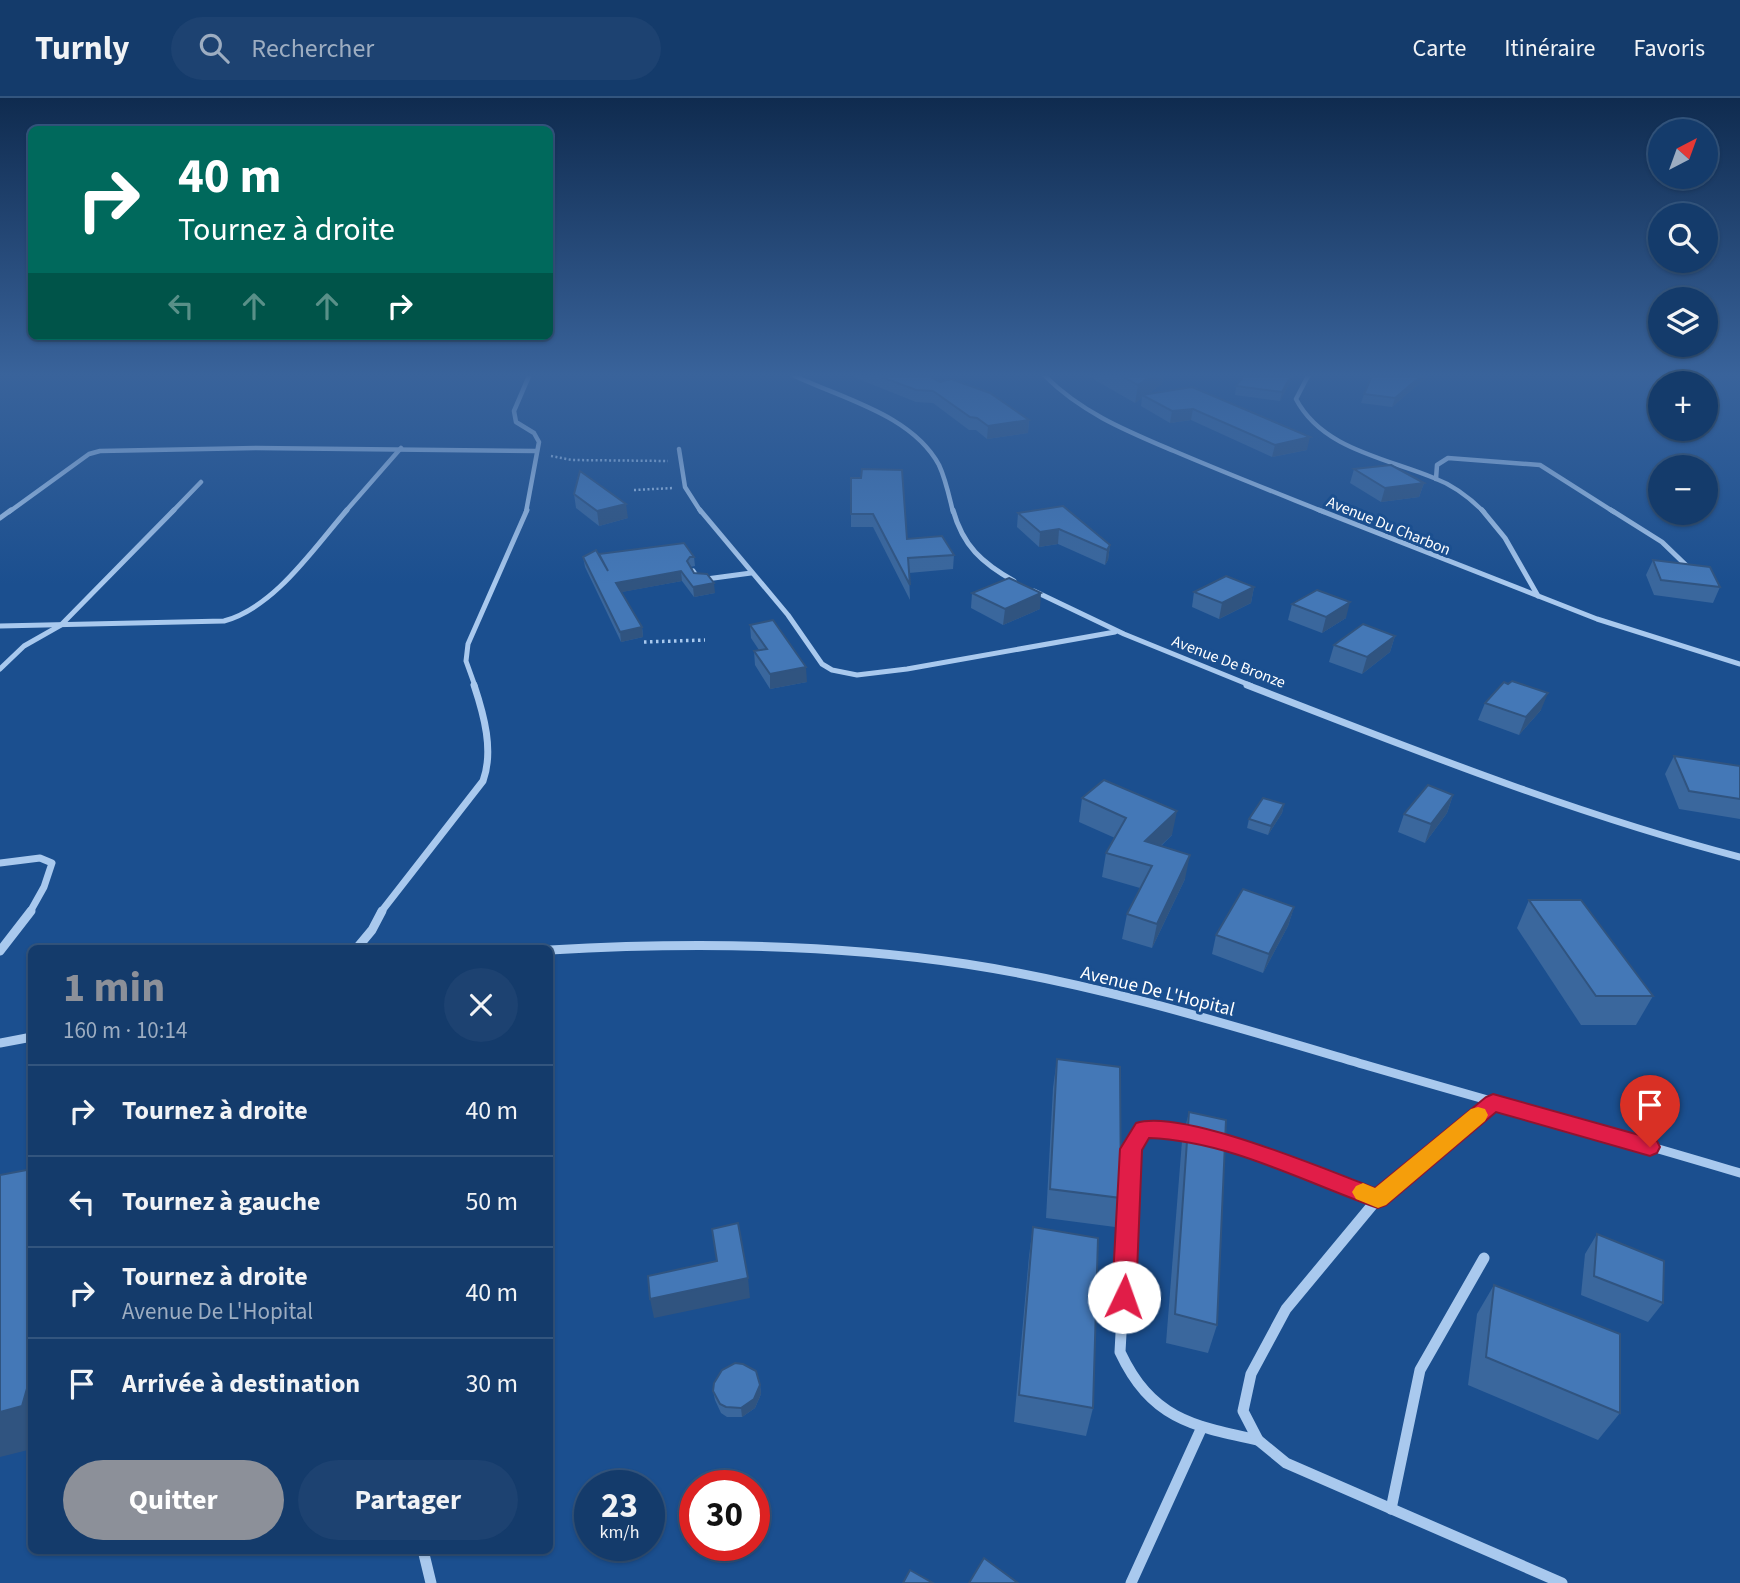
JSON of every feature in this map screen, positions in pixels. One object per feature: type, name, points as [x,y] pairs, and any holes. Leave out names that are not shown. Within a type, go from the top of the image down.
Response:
[{"type":"street","points":[[360,945],[372,930],[385,905],[465,807],[483,781],[489,765],[489,748],[480,719],[478,696],[466,661],[468,644],[493,583],[521,527],[528,507],[539,445]]},
{"type":"street","name":"Avenue De Bronze","points":[[923,445],[944,476],[956,529],[977,559],[1004,576],[1116,632],[1597,816],[1740,857]]},
{"type":"street","name":"Avenue Du Charbon","points":[[1161,445],[1538,597],[1689,651],[1740,664]]},
{"type":"street","points":[[1349,445],[1436,479],[1480,508],[1500,528],[1538,597]]},
{"type":"street","points":[[0,519],[89,454],[100,451],[401,448],[537,451]]},
{"type":"street","points":[[0,626],[224,621],[246,616],[260,607],[278,588],[401,448]]},
{"type":"street","points":[[679,449],[685,487],[711,525],[788,615],[822,664],[845,675],[906,669],[1116,632]]},
{"type":"street","points":[[1436,479],[1437,465],[1447,458],[1540,465],[1662,542],[1694,573]]},
{"type":"street","points":[[0,669],[24,646],[61,625],[135,546],[201,482]]},
{"type":"street","points":[[693,571],[699,580],[751,573]]},
{"type":"street","points":[[0,863],[40,858],[52,863],[48,884],[22,925],[0,951]]},
{"type":"street","name":"Avenue De L'Hopital","points":[[553,950],[713,945],[857,953],[963,964],[1032,975],[1192,1014],[1740,1173]]},
{"type":"street","points":[[0,1043],[28,1038]]},
{"type":"street","points":[[1493,1102],[1378,1199],[1286,1309],[1251,1374],[1243,1411],[1258,1440],[1286,1463],[1562,1583]]},
{"type":"street","points":[[1258,1440],[1202,1427],[1177,1416],[1150,1399],[1133,1379],[1121,1352],[1131,1149],[1136,1137],[1143,1129],[1176,1131],[1252,1151],[1378,1199]]},
{"type":"street","points":[[1391,1509],[1419,1370],[1484,1258]]},
{"type":"street","points":[[1131,1583],[1202,1427]]},
{"type":"street","points":[[424,1554],[431,1583]]},
{"type":"path","points":[[537,451],[572,460],[682,460]]},
{"type":"path","points":[[634,490],[685,487]]},
{"type":"path","points":[[644,642],[705,640]]},
{"type":"building","points":[[1391,465],[1424,483],[1385,488],[1354,469]]},
{"type":"building","points":[[862,469],[902,470],[907,539],[942,536],[954,555],[908,558],[910,585],[873,514],[851,514],[851,478],[861,478]]},
{"type":"building","points":[[580,471],[626,504],[597,511],[574,494]]},
{"type":"building","points":[[1063,506],[1110,545],[1107,550],[1059,529],[1040,532],[1018,513]]},
{"type":"building","points":[[684,543],[694,557],[687,561],[694,573],[707,574],[714,583],[693,587],[681,571],[616,583],[642,627],[620,632],[583,557],[596,550],[608,571],[599,554]]},
{"type":"building","points":[[1653,560],[1710,567],[1720,587],[1661,580]]},
{"type":"building","points":[[1226,576],[1254,587],[1222,603],[1194,592]]},
{"type":"building","points":[[1009,578],[1041,593],[1005,609],[972,593]]},
{"type":"building","points":[[1317,590],[1350,602],[1326,617],[1292,604]]},
{"type":"building","points":[[773,620],[806,667],[770,674],[754,651],[767,649],[750,625]]},
{"type":"building","points":[[1363,624],[1395,636],[1367,657],[1334,645]]},
{"type":"building","points":[[1512,681],[1548,693],[1526,717],[1485,703],[1504,682],[1508,684]]},
{"type":"building","points":[[1674,756],[1740,766],[1740,799],[1689,791]]},
{"type":"building","points":[[1104,780],[1177,811],[1145,841],[1190,855],[1157,924],[1127,914],[1152,866],[1106,853],[1126,818],[1082,798]]},
{"type":"building","points":[[1428,785],[1453,795],[1431,824],[1404,814]]},
{"type":"building","points":[[1263,798],[1284,804],[1271,826],[1249,819]]},
{"type":"building","points":[[1243,889],[1294,907],[1269,954],[1216,935]]},
{"type":"building","points":[[1529,900],[1581,900],[1653,996],[1596,996]]},
{"type":"building","points":[[1057,1059],[1120,1067],[1121,1198],[1050,1189]]},
{"type":"building","points":[[1189,1112],[1226,1120],[1217,1325],[1175,1314]]},
{"type":"building","points":[[28,1170],[28,1385],[22,1406],[0,1412],[0,1175]]},
{"type":"building","points":[[738,1223],[748,1278],[650,1299],[648,1276],[717,1261],[712,1229]]},
{"type":"building","points":[[1033,1227],[1098,1238],[1093,1408],[1019,1395]]},
{"type":"building","points":[[1597,1234],[1664,1261],[1663,1303],[1594,1276]]},
{"type":"building","points":[[1494,1285],[1620,1334],[1620,1413],[1486,1357]]},
{"type":"building","points":[[735,1363],[756,1371],[760,1385],[754,1399],[741,1408],[720,1404],[713,1391],[714,1383],[722,1370]]},
{"type":"building","points":[[984,1558],[1018,1583],[969,1583]]},
{"type":"building","points":[[910,1570],[933,1583],[903,1583]]},
{"type":"slow traffic","points":[[1363,1192],[1378,1199],[1478,1115]]},
{"type":"route","points":[[1124,1297],[1131,1149],[1143,1129],[1176,1131],[1252,1151],[1378,1199],[1493,1102],[1650,1147]]}]
